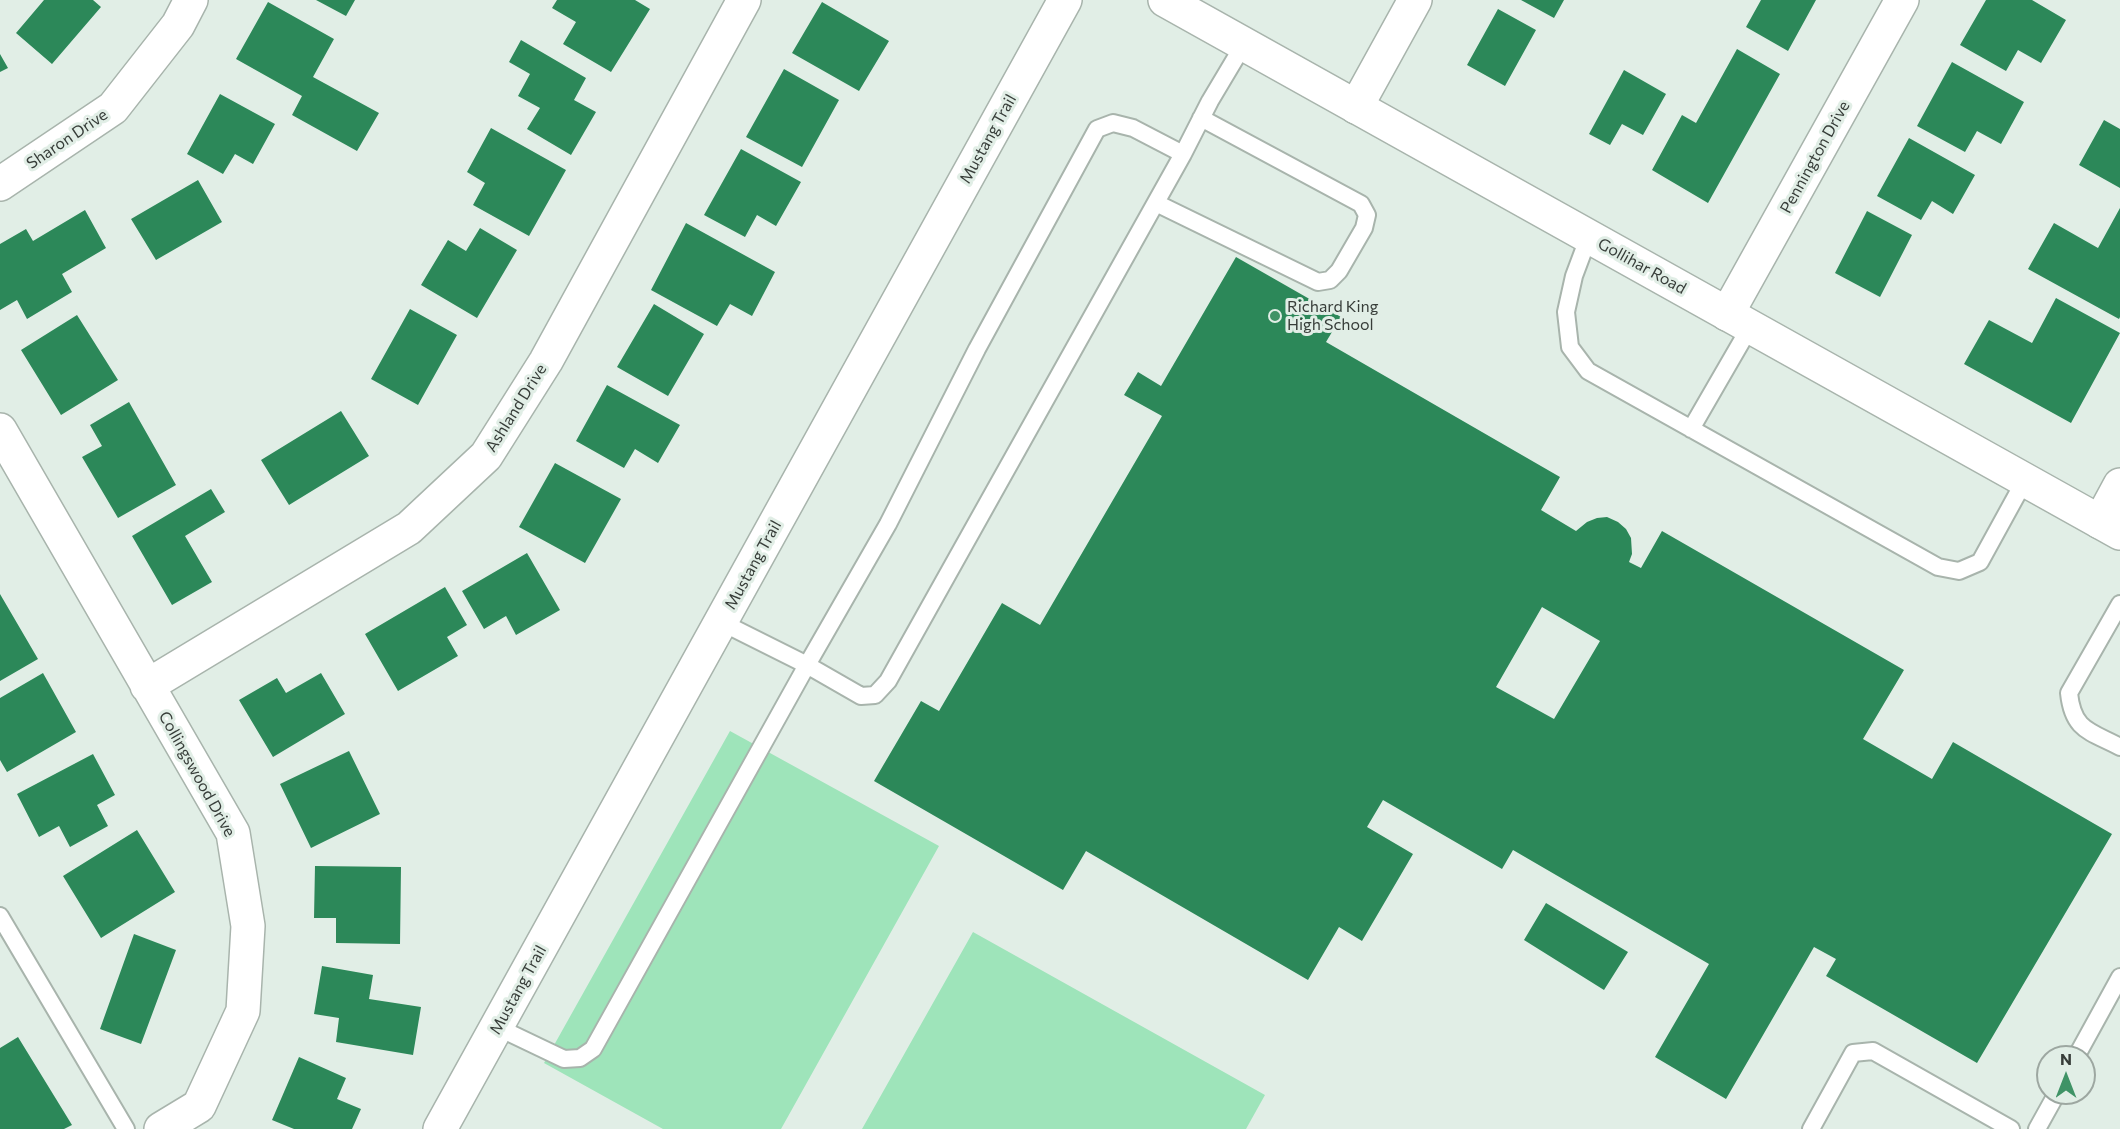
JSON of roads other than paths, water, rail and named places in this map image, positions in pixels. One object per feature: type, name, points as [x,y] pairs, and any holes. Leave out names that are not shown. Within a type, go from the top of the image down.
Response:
[{"type":"street","name":"Sharon Drive","points":[[0,184],[113,108],[178,25],[191,0]]},
{"type":"street","name":"Ashland Drive","points":[[147,686],[409,528],[486,456],[546,361],[744,0]]},
{"type":"street","name":"Mustang Trail","points":[[440,1129],[1065,0]]},
{"type":"street","name":"Gollihar Road","points":[[1164,0],[2110,527]]},
{"type":"street","points":[[1356,107],[1415,0]]},
{"type":"street","name":"Pennington Drive","points":[[1739,320],[1902,0]]},
{"type":"street","name":"Collingswood Drive","points":[[0,430],[233,833],[248,926],[243,1011],[199,1106],[161,1129]]},
{"type":"street","points":[[2110,527],[2120,485]]},
{"type":"lane","points":[[721,622],[807,665],[861,696],[875,695],[888,681],[1244,44]]},
{"type":"lane","points":[[1156,203],[1318,282],[1330,280],[1339,271],[1364,228],[1367,215],[1361,204],[1201,118]]},
{"type":"lane","points":[[497,1027],[564,1059],[580,1058],[593,1048],[888,524],[978,349],[1097,129],[1113,123],[1133,128],[1183,154]]},
{"type":"lane","points":[[1588,236],[1566,312],[1570,347],[1588,371],[1690,429],[1938,567],[1959,570],[1980,562],[2025,480]]},
{"type":"lane","points":[[1690,429],[1739,320]]},
{"type":"lane","points":[[2120,604],[2070,693],[2071,708],[2080,726],[2120,747]]},
{"type":"lane","points":[[0,916],[126,1129]]},
{"type":"lane","points":[[2083,1045],[2120,977]]},
{"type":"lane","points":[[1811,1129],[1853,1053],[1873,1051],[2011,1129]]},
{"type":"lane","points":[[2037,1129],[2050,1105]]},
{"type":"place","name":"Richard King High School","points":[[1275,316]]}]
